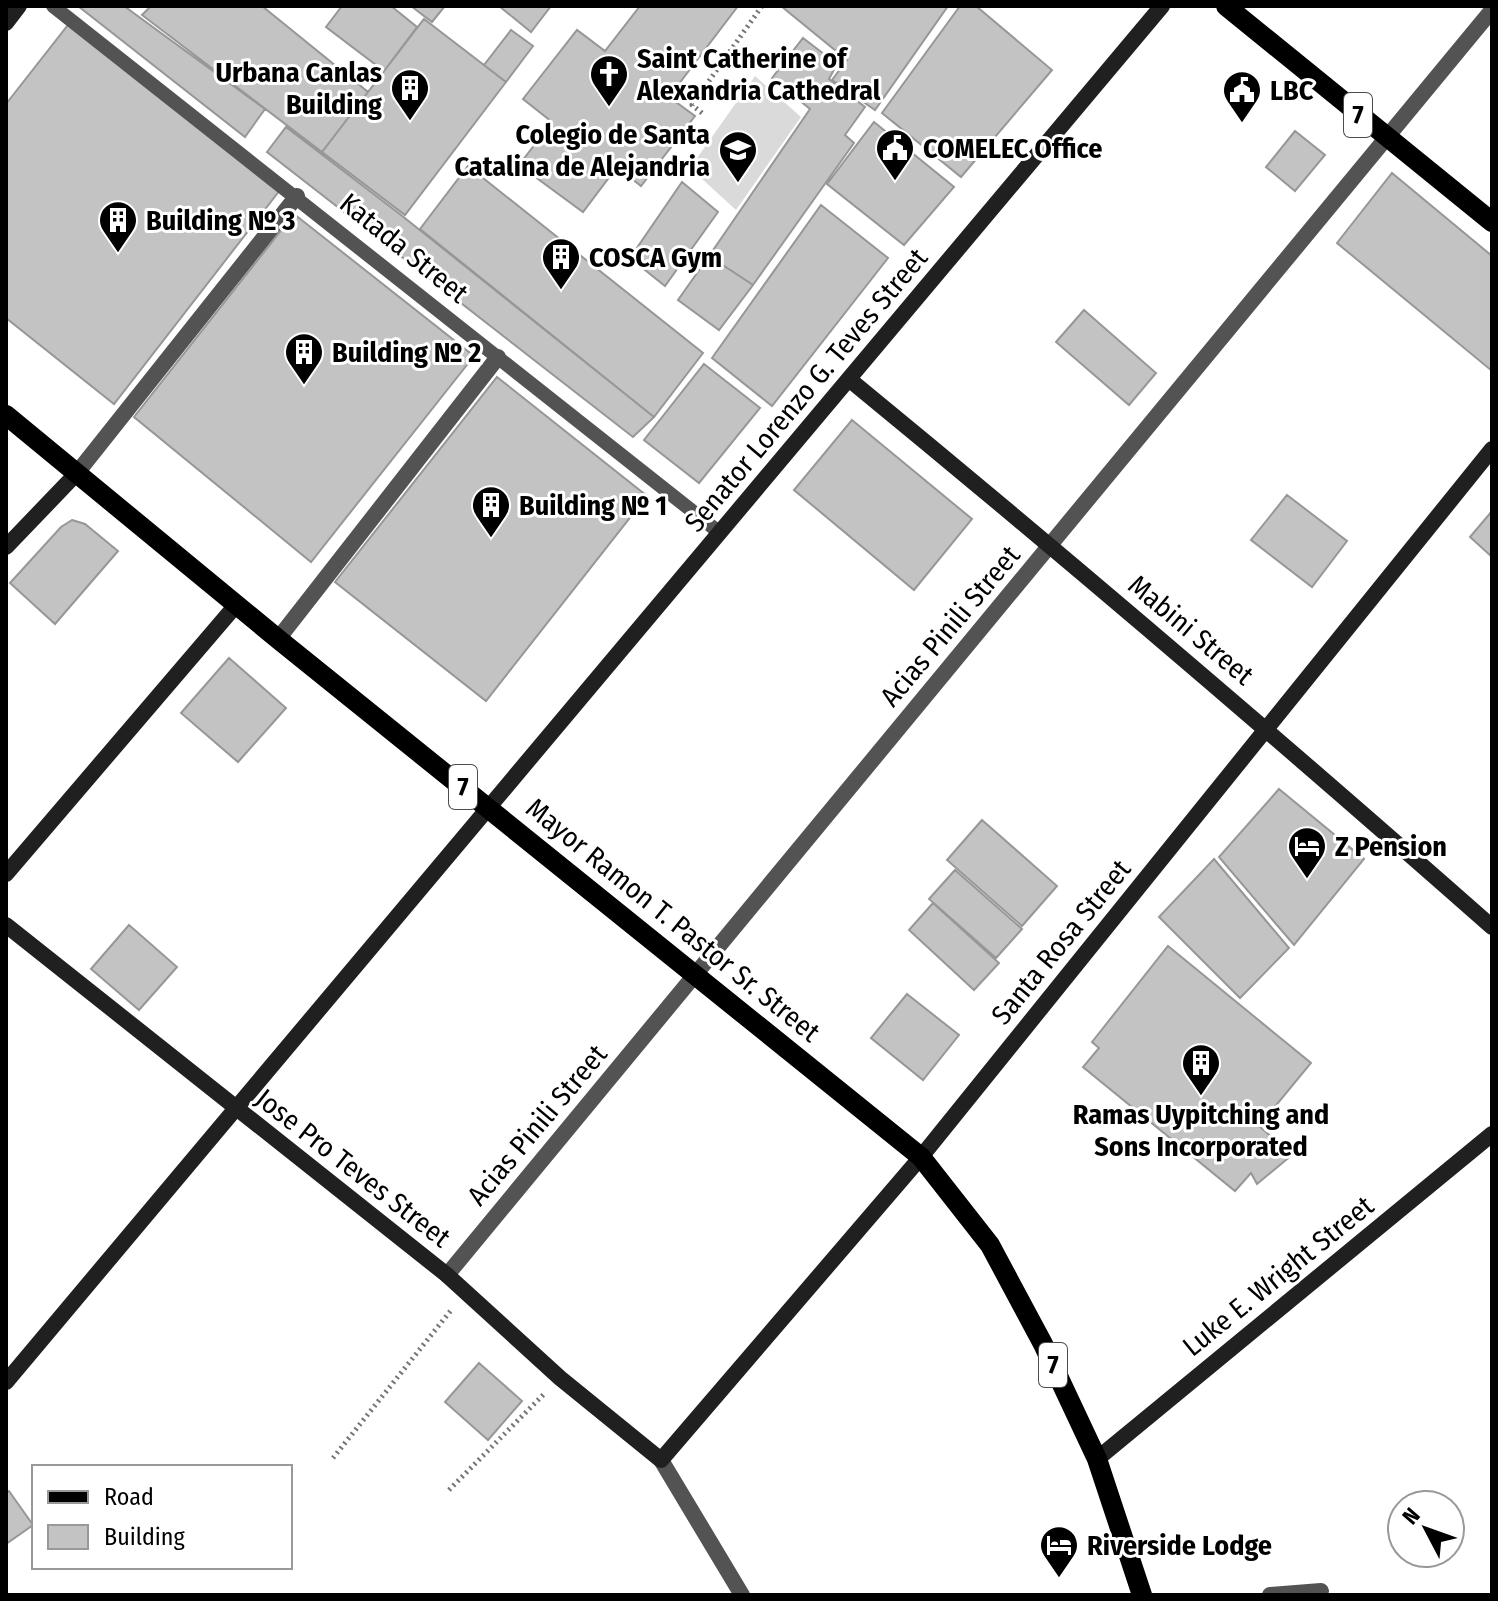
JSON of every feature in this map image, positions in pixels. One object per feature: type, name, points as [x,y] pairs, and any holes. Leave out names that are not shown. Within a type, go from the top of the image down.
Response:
[{"type":"main road","name":"7","points":[[1226,6],[1492,222]]},
{"type":"main road","name":"Mayor Ramon T. Pastor Sr. Street","points":[[6,415],[278,639],[921,1157],[990,1245],[1043,1344],[1097,1459],[1142,1595]]},
{"type":"street","points":[[6,23],[19,6]]},
{"type":"street","name":"Senator Lorenzo G. Teves Street","points":[[6,1382],[1162,6]]},
{"type":"street","name":"Acias Pinili Street","points":[[447,1275],[1492,10]]},
{"type":"street","points":[[6,547],[77,473],[297,196]]},
{"type":"street","points":[[278,639],[498,357]]},
{"type":"street","name":"Mabini Street","points":[[850,380],[1051,545],[1267,729],[1492,927]]},
{"type":"street","name":"Santa Rosa Street","points":[[661,1460],[921,1157],[1492,449]]},
{"type":"street","points":[[6,874],[237,604]]},
{"type":"street","name":"Jose Pro Teves Street","points":[[6,925],[447,1275],[560,1378],[661,1460]]},
{"type":"street","name":"Luke E. Wright Street","points":[[1097,1459],[1492,1134]]},
{"type":"street","points":[[661,1460],[742,1595]]},
{"type":"street","points":[[1270,1595],[1321,1591]]},
{"type":"lane","name":"Katada Street","points":[[53,6],[720,533]]},
{"type":"path","points":[[702,113],[692,105],[762,6]]},
{"type":"path","points":[[333,1458],[465,1294]]},
{"type":"path","points":[[449,1490],[560,1378]]},
{"type":"shaded area","points":[[755,76],[801,117],[736,210],[690,168]]},
{"type":"building","points":[[78,6],[124,6],[265,109],[245,137]]},
{"type":"building","points":[[151,6],[262,6],[368,92],[322,152],[142,15]]},
{"type":"building","points":[[342,6],[391,6],[417,27],[384,71],[326,27]]},
{"type":"building","points":[[411,6],[445,6],[432,22]]},
{"type":"building","points":[[499,6],[551,6],[531,32]]},
{"type":"building","name":"Saint Catherine of Alexandria Cathedral","points":[[640,6],[738,6],[669,97],[695,116],[641,186],[617,167],[583,212],[519,165],[552,122],[523,99],[577,30],[605,51]]},
{"type":"building","points":[[781,6],[948,6],[875,110],[832,80],[847,60]]},
{"type":"building","points":[[960,6],[976,6],[1052,70],[961,177],[882,113]]},
{"type":"building","name":"Urbana Canlas Building","points":[[424,19],[506,82],[405,215],[322,152]]},
{"type":"building","name":"Building № 3","points":[[68,25],[280,190],[114,404],[6,318],[6,104]]},
{"type":"building","points":[[511,30],[533,46],[506,82],[484,65]]},
{"type":"building","points":[[803,38],[837,64],[829,79],[865,107],[845,135],[854,143],[753,285],[709,256],[810,109],[772,78]]},
{"type":"building","points":[[874,122],[954,187],[904,245],[827,184]]},
{"type":"building","points":[[286,127],[654,417],[633,437],[267,152]]},
{"type":"building","points":[[1295,131],[1325,155],[1295,191],[1266,167]]},
{"type":"building","name":"COSCA Gym","points":[[468,166],[703,353],[654,417],[420,229]]},
{"type":"building","points":[[1392,173],[1492,256],[1492,371],[1337,243]]},
{"type":"building","points":[[682,182],[718,212],[665,286],[630,258]]},
{"type":"building","points":[[821,205],[888,258],[772,406],[712,358]]},
{"type":"building","name":"Building № 2","points":[[294,214],[474,356],[311,562],[134,417]]},
{"type":"building","points":[[709,256],[753,285],[719,330],[678,300]]},
{"type":"building","points":[[1084,310],[1156,373],[1129,405],[1056,342]]},
{"type":"building","points":[[704,364],[760,408],[699,483],[644,440]]},
{"type":"building","name":"Building № 1","points":[[497,377],[647,496],[486,701],[335,582]]},
{"type":"building","points":[[852,420],[972,519],[914,590],[794,490]]},
{"type":"building","points":[[1287,495],[1347,541],[1312,587],[1251,540]]},
{"type":"building","points":[[1492,511],[1492,557],[1470,537]]},
{"type":"building","points":[[72,520],[85,524],[118,551],[55,624],[10,583],[61,527]]},
{"type":"building","points":[[229,658],[286,708],[238,762],[181,713]]},
{"type":"building","points":[[1279,789],[1364,859],[1294,945],[1219,857]]},
{"type":"building","points":[[982,820],[1057,886],[1022,926],[947,860]]},
{"type":"building","points":[[1214,859],[1289,948],[1240,998],[1159,917]]},
{"type":"building","points":[[955,870],[1022,929],[996,958],[929,899]]},
{"type":"building","points":[[933,903],[999,963],[974,990],[909,930]]},
{"type":"building","points":[[129,925],[177,967],[139,1010],[91,969]]},
{"type":"building","name":"Ramas Uypitching and Sons Incorporated","points":[[1168,946],[1311,1063],[1259,1126],[1292,1155],[1257,1184],[1251,1173],[1235,1191],[1083,1067],[1099,1048],[1092,1042]]},
{"type":"building","points":[[907,994],[959,1035],[923,1080],[871,1038]]},
{"type":"building","points":[[479,1363],[522,1401],[488,1440],[445,1402]]},
{"type":"building","points":[[9,1491],[32,1526],[6,1544],[6,1493]]},
{"type":"place","name":"Saint Catherine of Alexandria Cathedral","points":[[609,108]]},
{"type":"place","name":"Urbana Canlas Building","points":[[410,122]]},
{"type":"place","name":"LBC","points":[[1242,124]]},
{"type":"place","name":"COMELEC Office","points":[[895,182]]},
{"type":"place","name":"Colegio de Santa Catalina de Alejandria","points":[[738,184]]},
{"type":"place","name":"Building № 3","points":[[118,254]]},
{"type":"place","name":"COSCA Gym","points":[[561,291]]},
{"type":"place","name":"Building № 2","points":[[304,386]]},
{"type":"place","name":"Building № 1","points":[[491,539]]},
{"type":"place","name":"Z Pension","points":[[1307,880]]},
{"type":"place","name":"Ramas Uypitching and Sons Incorporated","points":[[1201,1097]]},
{"type":"place","name":"Riverside Lodge","points":[[1059,1579]]}]
